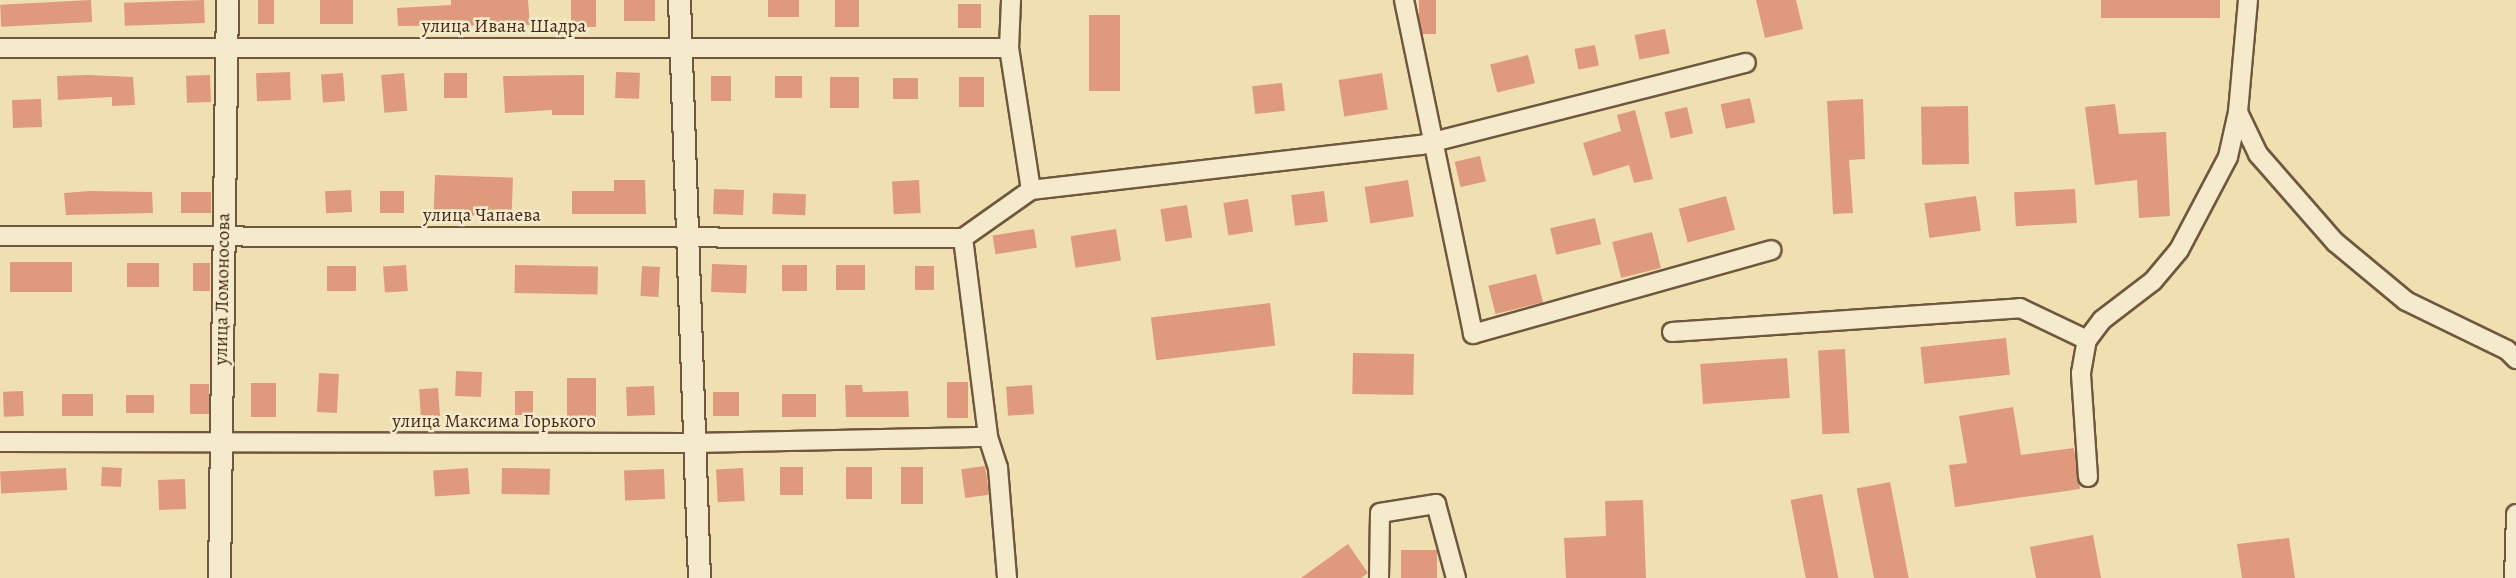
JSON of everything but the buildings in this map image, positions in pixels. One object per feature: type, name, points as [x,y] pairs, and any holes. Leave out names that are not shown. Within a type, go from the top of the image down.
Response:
[{"type":"street","name":"улица Ломоносова","points":[[219,578],[227,0]]},
{"type":"street","points":[[679,0],[699,578]]},
{"type":"street","points":[[1011,0],[1009,48],[1031,190]]},
{"type":"street","points":[[1404,0],[1473,334],[1771,250]]},
{"type":"street","points":[[2088,477],[2081,373],[2087,340],[2102,320],[2153,281],[2179,250],[2228,157],[2238,112],[2248,0]]},
{"type":"street","name":"улица Ивана Шадра","points":[[0,48],[1009,48]]},
{"type":"street","points":[[1007,578],[998,468],[988,437],[963,238],[1031,190],[1433,142],[1745,63]]},
{"type":"street","points":[[2238,112],[2258,154],[2335,243],[2406,301],[2507,350],[2516,359]]},
{"type":"street","name":"улица Чапаева","points":[[0,236],[963,238]]},
{"type":"street","points":[[1672,332],[2020,307],[2087,340]]},
{"type":"street","name":"улица Максима Горького","points":[[0,442],[694,443],[988,437]]},
{"type":"street","points":[[1379,578],[1380,513],[1436,504],[1456,578]]},
{"type":"street","points":[[2514,578],[2516,514]]}]
